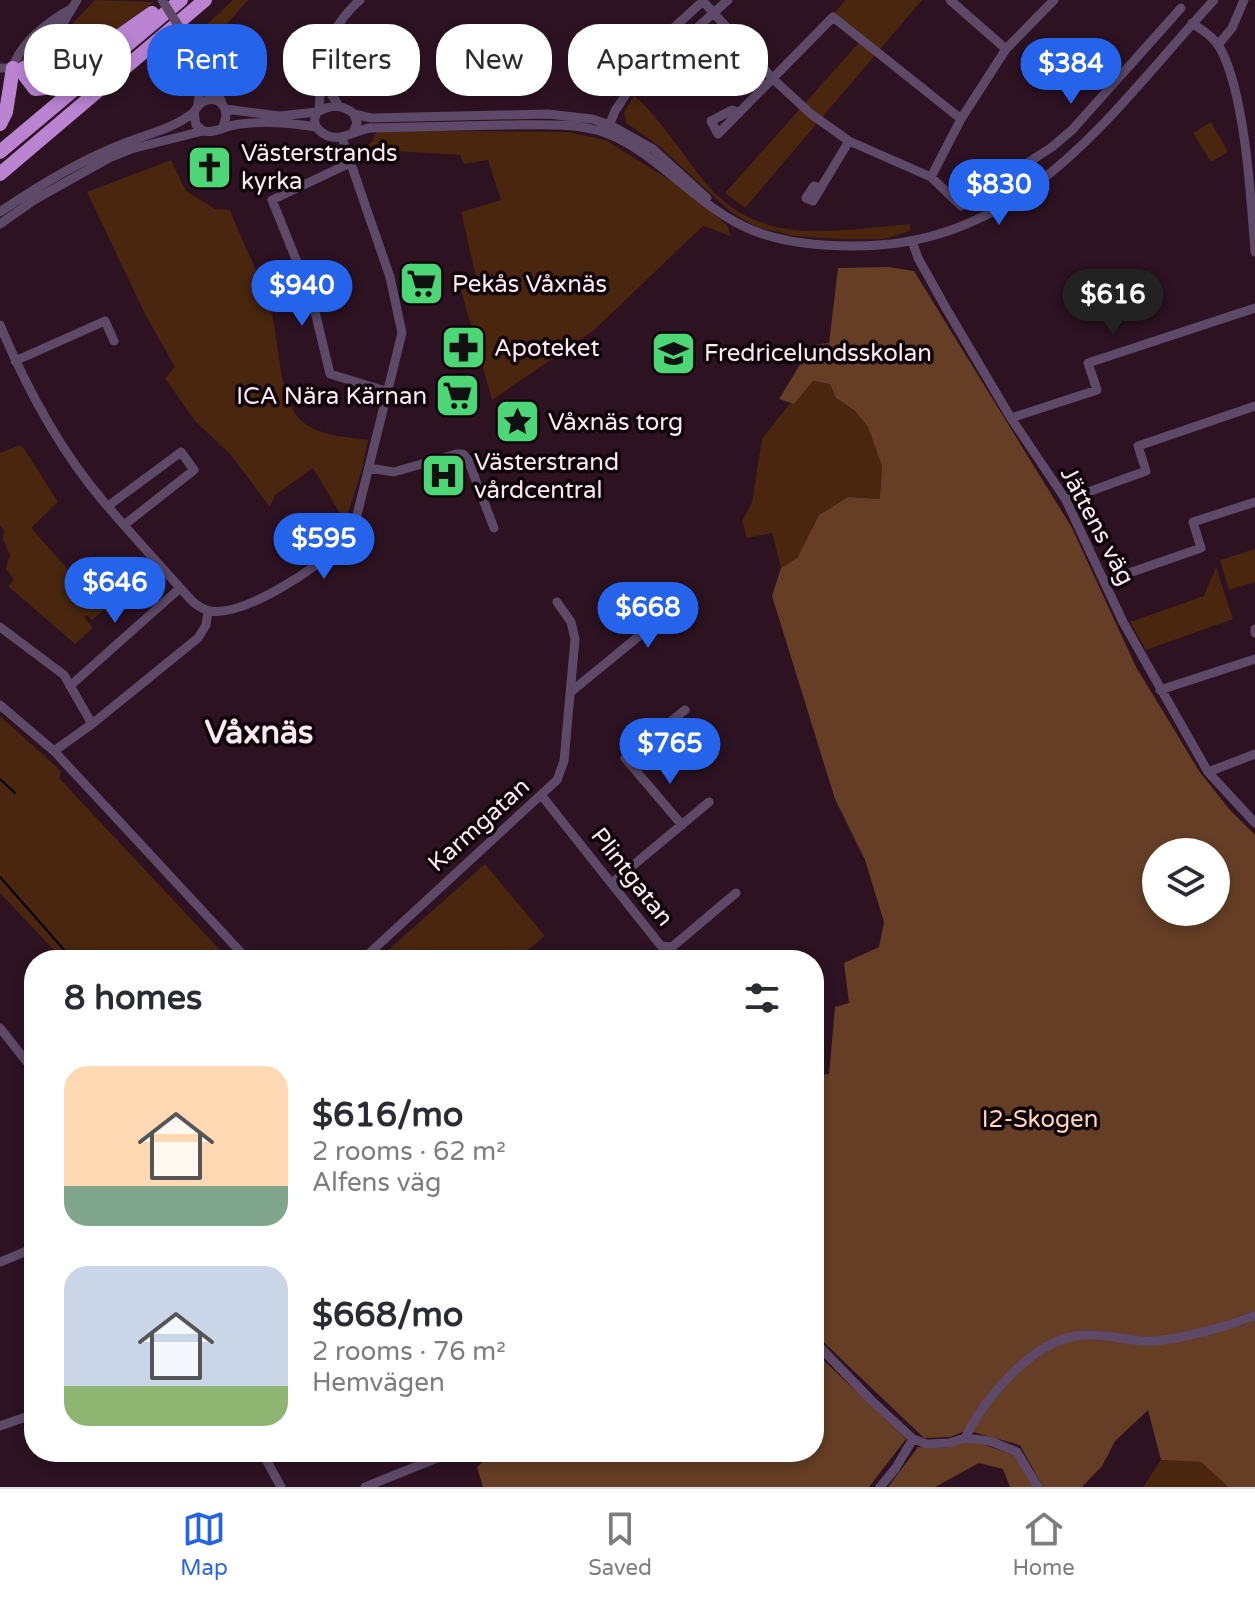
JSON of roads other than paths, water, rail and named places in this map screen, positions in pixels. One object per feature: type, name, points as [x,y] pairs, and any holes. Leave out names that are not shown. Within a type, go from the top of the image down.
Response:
[{"type":"highway","points":[[12,68],[35,89],[45,88],[173,0]]},
{"type":"highway","points":[[0,152],[181,0]]},
{"type":"highway","points":[[0,174],[205,0]]},
{"type":"highway","points":[[0,124],[9,100],[12,68]]},
{"type":"street","points":[[162,0],[177,24]]},
{"type":"street","points":[[340,24],[360,0]]},
{"type":"street","points":[[676,24],[702,0],[773,79],[811,114],[849,141],[931,177],[961,206],[1052,147],[1072,130],[1181,8]]},
{"type":"street","points":[[608,129],[630,88],[728,0]]},
{"type":"street","points":[[950,0],[1006,49]]},
{"type":"street","points":[[931,177],[961,119],[1006,49],[1054,0]]},
{"type":"street","points":[[0,212],[79,163],[176,125],[212,99],[224,108],[280,116],[318,112],[330,106],[339,106],[371,118],[548,114],[592,119],[653,149],[689,179],[710,204],[741,225],[794,241],[877,246],[912,241],[946,233],[978,220],[1024,195],[1049,177],[1103,123],[1214,0]]},
{"type":"street","points":[[1218,45],[1232,28],[1244,0]]},
{"type":"street","points":[[12,68],[20,51],[74,4]]},
{"type":"street","points":[[739,113],[833,17],[961,119]]},
{"type":"street","points":[[1192,23],[1210,35],[1227,62],[1238,105],[1255,252]]},
{"type":"street","points":[[198,96],[196,125],[203,131]]},
{"type":"street","points":[[220,96],[226,118],[223,126]]},
{"type":"street","points":[[316,127],[314,120],[319,96]]},
{"type":"street","points":[[332,96],[339,106]]},
{"type":"street","points":[[354,114],[357,123],[354,130]]},
{"type":"street","points":[[0,224],[34,200],[109,158],[131,149],[203,131],[214,132],[223,126],[279,123],[316,127],[330,137],[342,138],[354,130],[370,128],[562,125],[608,129]]},
{"type":"street","points":[[0,325],[37,404],[108,506],[193,602],[208,611],[241,608],[316,567],[345,539],[357,515],[402,333],[390,277],[342,138]]},
{"type":"street","points":[[821,188],[849,141]]},
{"type":"street","points":[[352,162],[272,200],[312,299],[330,374],[389,392]]},
{"type":"street","name":"Jättens väg","points":[[912,241],[939,297],[1011,418],[1066,500],[1123,622],[1208,772],[1255,823]]},
{"type":"street","points":[[1011,418],[1097,390],[1088,363],[1255,308]]},
{"type":"street","points":[[15,361],[105,321],[114,341]]},
{"type":"street","points":[[1066,500],[1146,471],[1138,446],[1255,406]]},
{"type":"street","points":[[108,506],[181,452],[194,470],[124,525]]},
{"type":"street","points":[[369,468],[394,472],[463,454],[494,528]]},
{"type":"street","points":[[1106,581],[1201,548],[1193,522],[1255,502]]},
{"type":"street","points":[[70,686],[180,588]]},
{"type":"street","name":"Karmgatan","points":[[373,950],[557,780],[564,761],[572,691],[574,629],[557,602]]},
{"type":"street","points":[[54,751],[198,638],[206,625],[208,611]]},
{"type":"street","points":[[572,691],[656,622]]},
{"type":"street","points":[[0,627],[64,675],[92,724]]},
{"type":"street","points":[[1160,690],[1255,659]]},
{"type":"street","points":[[0,705],[54,751],[239,950]]},
{"type":"street","points":[[682,825],[625,758],[685,710]]},
{"type":"street","points":[[1208,772],[1255,754]]},
{"type":"street","name":"Plintgatan","points":[[542,796],[661,946],[672,947],[736,893]]},
{"type":"street","points":[[612,883],[709,802]]},
{"type":"street","points":[[0,1028],[24,1058]]},
{"type":"street","points":[[0,1047],[10,1041]]},
{"type":"street","points":[[0,1262],[24,1252]]},
{"type":"street","points":[[965,1438],[989,1397],[1019,1368],[1055,1343],[1074,1336],[1105,1335],[1144,1341],[1163,1339],[1238,1323],[1255,1315]]},
{"type":"street","points":[[824,1351],[913,1439],[927,1444],[949,1443],[965,1438],[990,1441],[1017,1452],[1038,1487]]},
{"type":"street","points":[[0,1426],[24,1418]]},
{"type":"street","points":[[880,1487],[913,1439]]},
{"type":"street","points":[[267,1462],[281,1487]]},
{"type":"street","points":[[365,1487],[427,1462]]},
{"type":"waterway","points":[[0,779],[15,793]]},
{"type":"waterway","points":[[0,877],[64,950]]},
{"type":"place","name":"Västerstrands kyrka","points":[[210,167]]},
{"type":"place","name":"Pekås Våxnäs","points":[[421,284]]},
{"type":"place","name":"Apoteket","points":[[463,348]]},
{"type":"place","name":"Fredricelundsskolan","points":[[673,353]]},
{"type":"place","name":"ICA Nära Kärnan","points":[[458,396]]},
{"type":"place","name":"Våxnäs torg","points":[[517,422]]},
{"type":"place","name":"Västerstrand vårdcentral","points":[[443,476]]},
{"type":"district","name":"Våxnäs","points":[[259,733]]},
{"type":"park label","name":"I2-Skogen","points":[[1040,1119]]}]
